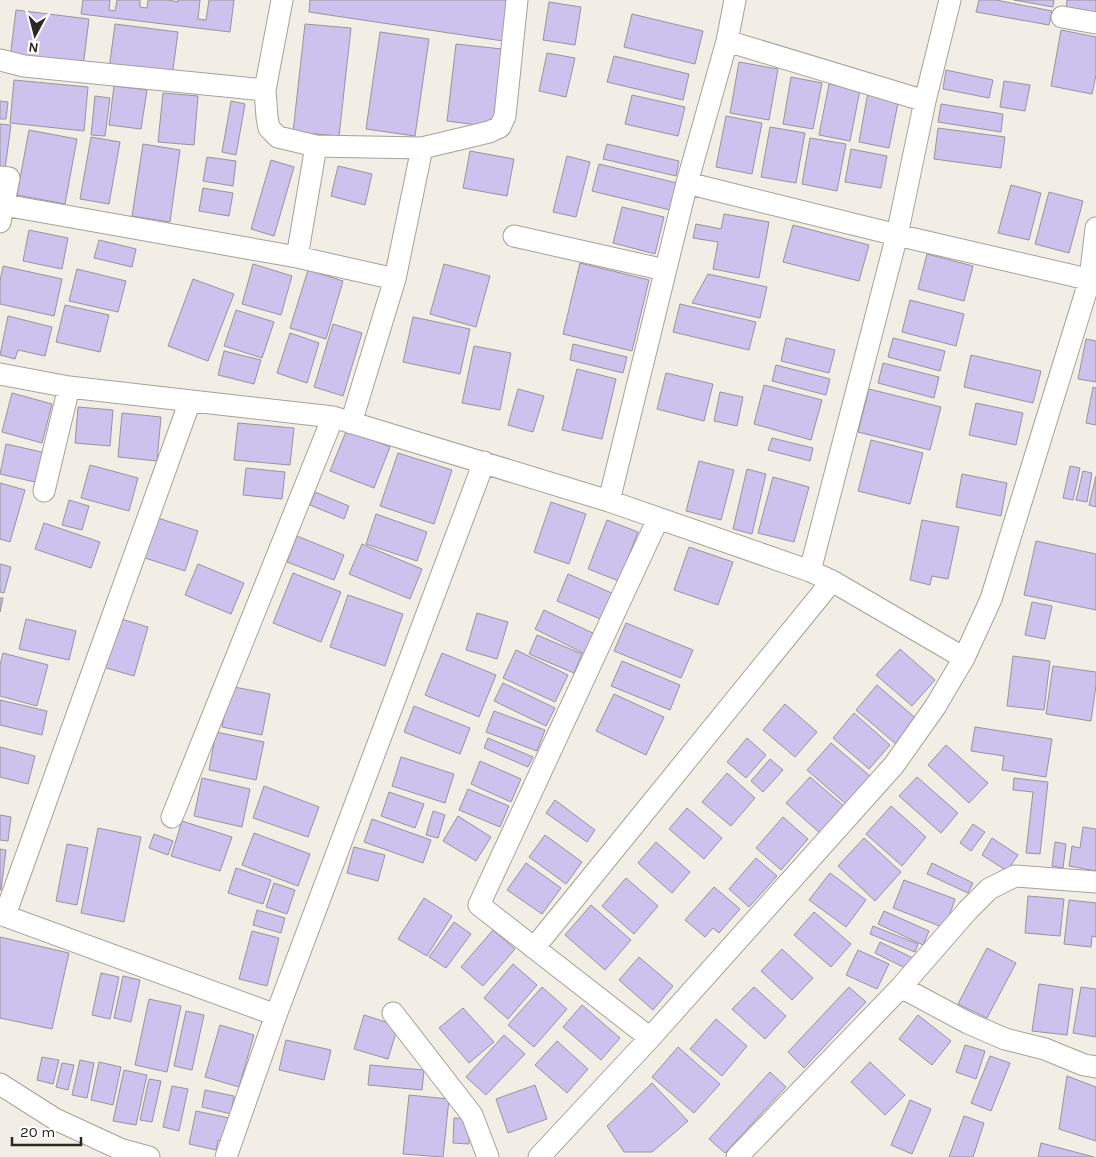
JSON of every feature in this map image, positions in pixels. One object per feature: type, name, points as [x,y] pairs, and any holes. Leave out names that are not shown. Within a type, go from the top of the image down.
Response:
[{"type":"street","points":[[282,0],[265,90],[269,128],[278,137],[316,146],[422,148],[489,132],[500,127],[505,116],[517,0]]},
{"type":"street","points":[[609,501],[687,183],[727,42],[735,0]]},
{"type":"street","points":[[810,571],[897,235],[925,101],[950,0]]},
{"type":"street","points":[[1062,17],[1096,24]]},
{"type":"street","points":[[727,42],[925,101]]},
{"type":"street","points":[[0,60],[24,66],[265,90]]},
{"type":"street","points":[[297,257],[316,146]]},
{"type":"street","points":[[172,816],[342,420],[395,279],[422,148]]},
{"type":"street","points":[[0,177],[9,178],[2,214],[297,257],[395,279]]},
{"type":"street","points":[[687,183],[897,235],[1093,280]]},
{"type":"street","points":[[539,1157],[650,1038],[894,764],[935,708],[964,658],[992,599],[1093,280],[1096,228]]},
{"type":"street","points":[[514,236],[665,270]]},
{"type":"street","points":[[0,374],[69,387],[342,420],[609,501],[810,571],[832,581],[964,658]]},
{"type":"street","points":[[44,491],[69,387]]},
{"type":"street","points":[[190,401],[3,914],[276,1015]]},
{"type":"street","points":[[226,1157],[276,1015],[484,462]]},
{"type":"street","points":[[650,1038],[479,905],[658,519]]},
{"type":"street","points":[[534,948],[832,581]]},
{"type":"street","points":[[738,1157],[901,987],[968,910],[990,890],[1015,876],[1096,882]]},
{"type":"street","points":[[901,987],[968,1023],[1005,1039],[1045,1049],[1084,1065],[1096,1066]]},
{"type":"street","points":[[393,1013],[472,1115],[488,1157]]},
{"type":"street","points":[[0,1084],[55,1119],[120,1149],[150,1157]]},
{"type":"building","points":[[83,0],[110,0],[109,10],[115,11],[117,0],[140,0],[140,7],[147,8],[148,0],[178,2],[178,0],[200,0],[198,19],[206,20],[209,0],[234,0],[230,32],[81,14]]},
{"type":"building","points":[[310,0],[510,0],[503,41],[309,12]]},
{"type":"building","points":[[979,0],[996,0],[1052,11],[1049,25],[976,12]]},
{"type":"building","points":[[1014,0],[1054,0],[1053,7]]},
{"type":"building","points":[[1067,0],[1096,0],[1096,14],[1066,8]]},
{"type":"building","points":[[549,2],[581,7],[575,45],[543,40]]},
{"type":"building","points":[[16,10],[89,19],[83,67],[10,58]]},
{"type":"building","points":[[632,14],[703,31],[695,64],[624,47]]},
{"type":"building","points":[[115,24],[178,32],[172,77],[109,69]]},
{"type":"building","points":[[305,24],[351,28],[339,136],[293,132]]},
{"type":"building","points":[[1061,30],[1096,37],[1096,75],[1092,94],[1051,86]]},
{"type":"building","points":[[380,32],[429,39],[415,136],[366,129]]},
{"type":"building","points":[[456,44],[502,49],[493,127],[447,121]]},
{"type":"building","points":[[547,53],[575,58],[566,97],[539,91]]},
{"type":"building","points":[[614,56],[689,74],[683,100],[607,82]]},
{"type":"building","points":[[739,62],[778,69],[769,120],[730,113]]},
{"type":"building","points":[[946,70],[993,80],[989,98],[943,89]]},
{"type":"building","points":[[791,77],[822,83],[813,129],[783,124]]},
{"type":"building","points":[[14,80],[88,87],[84,131],[10,123]]},
{"type":"building","points":[[1004,81],[1030,85],[1025,111],[1000,107]]},
{"type":"building","points":[[829,84],[860,90],[850,141],[819,135]]},
{"type":"building","points":[[114,86],[147,90],[141,129],[109,125]]},
{"type":"building","points":[[868,92],[899,98],[889,148],[859,142]]},
{"type":"building","points":[[163,93],[198,96],[194,145],[158,142]]},
{"type":"building","points":[[632,95],[685,107],[678,136],[625,124]]},
{"type":"building","points":[[95,96],[110,98],[105,136],[91,135]]},
{"type":"building","points":[[0,101],[8,102],[6,119],[0,119]]},
{"type":"building","points":[[231,101],[245,104],[236,155],[222,152]]},
{"type":"building","points":[[941,104],[1003,114],[1001,132],[938,122]]},
{"type":"building","points":[[726,116],[762,123],[752,174],[716,167]]},
{"type":"building","points":[[0,124],[11,125],[5,169],[0,168]]},
{"type":"building","points":[[770,127],[805,133],[796,183],[761,177]]},
{"type":"building","points":[[938,128],[1005,137],[1001,168],[934,159]]},
{"type":"building","points":[[29,130],[77,139],[65,204],[17,195]]},
{"type":"building","points":[[91,137],[120,142],[109,204],[80,199]]},
{"type":"building","points":[[810,138],[846,144],[837,191],[802,184]]},
{"type":"building","points":[[143,144],[180,150],[170,222],[132,216]]},
{"type":"building","points":[[607,144],[679,161],[676,176],[603,159]]},
{"type":"building","points":[[851,149],[887,156],[881,188],[845,182]]},
{"type":"building","points":[[470,151],[514,159],[507,196],[463,188]]},
{"type":"building","points":[[567,156],[590,162],[576,217],[553,212]]},
{"type":"building","points":[[207,157],[236,161],[233,186],[203,181]]},
{"type":"building","points":[[271,160],[294,167],[274,236],[251,229]]},
{"type":"building","points":[[599,164],[677,183],[670,210],[592,191]]},
{"type":"building","points":[[338,166],[372,174],[365,205],[331,196]]},
{"type":"building","points":[[1011,185],[1041,193],[1029,240],[998,233]]},
{"type":"building","points":[[203,188],[233,193],[229,216],[199,211]]},
{"type":"building","points":[[1049,192],[1083,201],[1069,253],[1035,244]]},
{"type":"building","points":[[622,207],[664,217],[655,254],[613,243]]},
{"type":"building","points":[[724,214],[769,222],[759,278],[713,269],[718,242],[693,238],[696,224],[721,229]]},
{"type":"building","points":[[793,225],[869,245],[859,281],[783,262]]},
{"type":"building","points":[[29,230],[68,238],[62,269],[23,261]]},
{"type":"building","points":[[99,240],[136,249],[132,267],[94,258]]},
{"type":"building","points":[[927,254],[973,266],[964,301],[918,289]]},
{"type":"building","points":[[580,263],[649,280],[632,351],[563,334]]},
{"type":"building","points":[[253,264],[292,276],[281,315],[242,304]]},
{"type":"building","points":[[444,264],[490,276],[476,327],[430,314]]},
{"type":"building","points":[[3,266],[62,279],[54,316],[0,304],[0,281]]},
{"type":"building","points":[[77,269],[126,281],[118,312],[69,301]]},
{"type":"building","points":[[308,270],[343,281],[326,339],[290,328]]},
{"type":"building","points":[[708,274],[767,287],[760,318],[692,303]]},
{"type":"building","points":[[193,279],[234,294],[208,361],[168,346]]},
{"type":"building","points":[[910,300],[964,314],[956,346],[902,332]]},
{"type":"building","points":[[680,304],[756,322],[749,350],[673,332]]},
{"type":"building","points":[[65,305],[109,315],[100,352],[56,342]]},
{"type":"building","points":[[236,310],[274,322],[262,358],[224,346]]},
{"type":"building","points":[[8,316],[52,327],[45,356],[18,350],[15,359],[0,355]]},
{"type":"building","points":[[413,317],[470,329],[460,374],[403,362]]},
{"type":"building","points":[[333,324],[362,333],[343,396],[314,387]]},
{"type":"building","points":[[290,333],[319,343],[307,383],[277,373]]},
{"type":"building","points":[[786,338],[835,350],[829,373],[781,361]]},
{"type":"building","points":[[893,338],[945,351],[940,371],[888,357]]},
{"type":"building","points":[[1086,339],[1096,341],[1096,382],[1078,379]]},
{"type":"building","points":[[573,344],[627,357],[623,373],[570,360]]},
{"type":"building","points":[[474,346],[511,353],[500,410],[462,403]]},
{"type":"building","points":[[224,351],[261,360],[254,384],[218,375]]},
{"type":"building","points":[[971,355],[1041,371],[1033,403],[964,387]]},
{"type":"building","points":[[883,363],[939,377],[934,398],[878,383]]},
{"type":"building","points":[[776,365],[830,379],[826,395],[772,381]]},
{"type":"building","points":[[577,369],[616,379],[602,439],[562,430]]},
{"type":"building","points":[[666,373],[713,384],[704,421],[657,409]]},
{"type":"building","points":[[764,385],[822,400],[811,440],[754,424]]},
{"type":"building","points":[[1093,387],[1096,388],[1096,425],[1086,423]]},
{"type":"building","points":[[518,389],[544,396],[533,432],[508,425]]},
{"type":"building","points":[[869,389],[941,407],[930,450],[858,432]]},
{"type":"building","points":[[720,392],[743,397],[737,426],[714,421]]},
{"type":"building","points":[[12,393],[52,404],[42,443],[2,432]]},
{"type":"building","points":[[976,403],[1023,413],[1016,445],[969,435]]},
{"type":"building","points":[[78,407],[113,410],[110,446],[75,443]]},
{"type":"building","points":[[122,413],[161,417],[157,461],[118,457]]},
{"type":"building","points":[[238,423],[294,428],[290,465],[234,460]]},
{"type":"building","points":[[347,429],[390,447],[374,488],[330,471]]},
{"type":"building","points":[[772,438],[813,448],[810,461],[768,450]]},
{"type":"building","points":[[871,440],[923,453],[910,504],[858,491]]},
{"type":"building","points":[[6,444],[46,453],[39,483],[0,474]]},
{"type":"building","points":[[398,453],[452,470],[434,524],[380,506]]},
{"type":"building","points":[[699,461],[734,470],[721,520],[686,511]]},
{"type":"building","points":[[90,465],[138,478],[129,511],[81,498]]},
{"type":"building","points":[[1070,466],[1080,468],[1073,500],[1063,498]]},
{"type":"building","points":[[246,468],[285,472],[282,499],[243,495]]},
{"type":"building","points":[[747,469],[766,474],[752,534],[733,529]]},
{"type":"building","points":[[1083,471],[1092,473],[1087,502],[1076,500]]},
{"type":"building","points":[[962,474],[1007,483],[1001,516],[956,507]]},
{"type":"building","points":[[1096,476],[1096,507],[1089,505]]},
{"type":"building","points":[[773,477],[809,487],[794,542],[758,533]]},
{"type":"building","points":[[0,483],[25,490],[10,542],[0,539]]},
{"type":"building","points":[[315,492],[349,506],[344,519],[310,505]]},
{"type":"building","points":[[69,500],[89,506],[82,530],[62,525]]},
{"type":"building","points":[[551,502],[586,514],[569,564],[534,552]]},
{"type":"building","points":[[376,514],[427,532],[417,561],[366,544]]},
{"type":"building","points":[[158,518],[198,531],[185,571],[145,558]]},
{"type":"building","points":[[607,520],[638,532],[619,581],[588,569]]},
{"type":"building","points":[[922,520],[959,527],[948,579],[932,576],[930,585],[910,580]]},
{"type":"building","points":[[44,523],[100,542],[91,568],[35,549]]},
{"type":"building","points":[[297,536],[344,555],[334,580],[287,562]]},
{"type":"building","points":[[1036,541],[1096,554],[1096,610],[1024,595]]},
{"type":"building","points":[[362,544],[422,569],[410,599],[349,574]]},
{"type":"building","points":[[689,547],[733,562],[718,605],[674,590]]},
{"type":"building","points":[[0,564],[11,567],[4,593],[0,592]]},
{"type":"building","points":[[198,564],[244,583],[231,614],[185,595]]},
{"type":"building","points":[[293,573],[341,592],[321,642],[273,623]]},
{"type":"building","points":[[568,574],[614,594],[603,620],[557,601]]},
{"type":"building","points":[[348,595],[403,614],[385,666],[330,647]]},
{"type":"building","points":[[0,598],[3,598],[0,612]]},
{"type":"building","points":[[1032,602],[1052,606],[1045,639],[1025,635]]},
{"type":"building","points":[[544,610],[597,635],[587,655],[535,629]]},
{"type":"building","points":[[477,613],[508,622],[497,659],[466,650]]},
{"type":"building","points":[[118,618],[148,627],[134,676],[103,667]]},
{"type":"building","points":[[26,619],[76,631],[69,660],[19,649]]},
{"type":"building","points":[[626,623],[693,650],[681,678],[614,651]]},
{"type":"building","points":[[537,635],[582,654],[574,673],[529,654]]},
{"type":"building","points":[[900,649],[935,680],[912,706],[876,675]]},
{"type":"building","points":[[516,650],[568,675],[555,702],[503,678]]},
{"type":"building","points":[[3,653],[48,665],[37,706],[0,696],[0,665]]},
{"type":"building","points":[[442,653],[496,675],[479,717],[425,695]]},
{"type":"building","points":[[1013,656],[1050,661],[1044,710],[1007,706]]},
{"type":"building","points":[[622,661],[680,685],[670,710],[611,686]]},
{"type":"building","points":[[1053,666],[1096,672],[1091,721],[1046,714]]},
{"type":"building","points":[[503,683],[555,708],[546,726],[494,701]]},
{"type":"building","points":[[877,685],[919,721],[897,745],[856,710]]},
{"type":"building","points":[[229,686],[270,694],[262,735],[222,727]]},
{"type":"building","points":[[614,694],[664,717],[646,755],[596,731]]},
{"type":"building","points":[[0,700],[47,711],[42,735],[0,725]]},
{"type":"building","points":[[785,704],[817,732],[795,757],[763,730]]},
{"type":"building","points":[[414,706],[470,728],[460,754],[404,732]]},
{"type":"building","points":[[494,711],[545,730],[537,751],[486,732]]},
{"type":"building","points":[[854,713],[890,745],[869,769],[833,738]]},
{"type":"building","points":[[975,727],[1052,739],[1046,777],[1002,770],[1004,756],[971,751]]},
{"type":"building","points":[[216,732],[264,742],[256,780],[209,770]]},
{"type":"building","points":[[488,738],[533,757],[528,767],[484,748]]},
{"type":"building","points":[[747,738],[766,755],[746,778],[727,762]]},
{"type":"building","points":[[831,743],[870,776],[846,804],[807,770]]},
{"type":"building","points":[[946,745],[988,783],[969,803],[928,765]]},
{"type":"building","points":[[0,747],[35,756],[28,784],[0,777]]},
{"type":"building","points":[[401,757],[454,774],[445,803],[392,786]]},
{"type":"building","points":[[770,759],[783,770],[763,792],[751,781]]},
{"type":"building","points":[[480,761],[521,779],[511,802],[471,784]]},
{"type":"building","points":[[727,773],[755,798],[731,826],[702,802]]},
{"type":"building","points":[[810,777],[845,807],[821,834],[786,803]]},
{"type":"building","points":[[917,777],[958,813],[941,833],[899,796]]},
{"type":"building","points":[[202,778],[250,789],[242,827],[194,816]]},
{"type":"building","points":[[1014,778],[1048,782],[1040,854],[1026,853],[1033,792],[1013,790]]},
{"type":"building","points":[[264,786],[319,807],[308,837],[253,818]]},
{"type":"building","points":[[468,789],[509,806],[500,827],[459,810]]},
{"type":"building","points":[[389,792],[424,804],[415,828],[381,816]]},
{"type":"building","points":[[555,800],[595,830],[587,842],[546,813]]},
{"type":"building","points":[[891,806],[926,837],[902,866],[866,834]]},
{"type":"building","points":[[687,808],[722,838],[704,859],[669,829]]},
{"type":"building","points":[[433,811],[445,815],[438,838],[426,835]]},
{"type":"building","points":[[0,815],[11,817],[8,841],[0,840]]},
{"type":"building","points":[[458,816],[491,837],[476,861],[443,841]]},
{"type":"building","points":[[783,817],[808,839],[781,870],[756,848]]},
{"type":"building","points":[[372,819],[431,840],[423,863],[364,842]]},
{"type":"building","points":[[182,821],[232,837],[220,871],[171,856]]},
{"type":"building","points":[[973,824],[985,832],[971,851],[960,843]]},
{"type":"building","points":[[1083,827],[1096,829],[1096,871],[1069,866],[1072,846],[1080,848]]},
{"type":"building","points":[[98,828],[141,837],[124,922],[81,913]]},
{"type":"building","points":[[254,833],[310,854],[298,886],[242,865]]},
{"type":"building","points":[[154,834],[173,841],[168,855],[149,848]]},
{"type":"building","points":[[545,835],[582,862],[566,884],[529,857]]},
{"type":"building","points":[[864,838],[901,872],[875,901],[838,866]]},
{"type":"building","points":[[992,838],[1018,855],[1007,871],[982,855]]},
{"type":"building","points":[[656,842],[690,872],[672,893],[638,863]]},
{"type":"building","points":[[1055,842],[1066,844],[1063,868],[1052,866]]},
{"type":"building","points":[[67,844],[88,848],[77,905],[56,901]]},
{"type":"building","points":[[354,847],[385,855],[378,881],[347,873]]},
{"type":"building","points":[[0,849],[6,850],[1,890],[0,890]]},
{"type":"building","points":[[756,858],[777,876],[749,907],[729,889]]},
{"type":"building","points":[[526,863],[561,888],[542,914],[507,890]]},
{"type":"building","points":[[932,863],[973,883],[968,893],[927,874]]},
{"type":"building","points":[[236,868],[271,880],[263,904],[228,893]]},
{"type":"building","points":[[830,873],[866,900],[846,927],[809,900]]},
{"type":"building","points":[[626,878],[658,906],[634,934],[602,906]]},
{"type":"building","points":[[904,880],[955,899],[945,928],[893,908]]},
{"type":"building","points":[[274,883],[295,890],[287,914],[266,907]]},
{"type":"building","points":[[714,887],[740,909],[719,933],[713,928],[705,937],[685,920]]},
{"type":"building","points":[[1028,896],[1064,899],[1060,936],[1025,933]]},
{"type":"building","points":[[424,898],[452,916],[427,956],[398,939]]},
{"type":"building","points":[[1069,900],[1096,903],[1096,937],[1092,936],[1091,947],[1064,944]]},
{"type":"building","points":[[591,905],[631,940],[605,970],[565,935]]},
{"type":"building","points":[[257,910],[285,918],[281,933],[253,925]]},
{"type":"building","points":[[884,911],[929,931],[923,945],[878,924]]},
{"type":"building","points":[[814,912],[851,944],[831,967],[794,935]]},
{"type":"building","points":[[454,922],[471,934],[446,968],[429,957]]},
{"type":"building","points":[[873,926],[918,944],[915,952],[870,934]]},
{"type":"building","points":[[493,930],[515,949],[483,986],[461,967]]},
{"type":"building","points":[[252,931],[279,938],[267,986],[239,979]]},
{"type":"building","points":[[0,937],[69,953],[52,1029],[0,1018]]},
{"type":"building","points":[[880,942],[913,958],[907,969],[875,953]]},
{"type":"building","points":[[987,948],[1016,963],[987,1018],[958,1004]]},
{"type":"building","points":[[782,949],[813,978],[792,1000],[761,971]]},
{"type":"building","points":[[858,950],[889,964],[877,989],[846,975]]},
{"type":"building","points":[[639,957],[673,986],[653,1010],[619,980]]},
{"type":"building","points":[[513,964],[537,985],[508,1019],[484,998]]},
{"type":"building","points":[[101,973],[119,977],[110,1019],[92,1015]]},
{"type":"building","points":[[123,976],[140,980],[131,1022],[114,1018]]},
{"type":"building","points":[[1039,984],[1073,989],[1067,1035],[1032,1031]]},
{"type":"building","points":[[542,987],[567,1009],[534,1047],[508,1025]]},
{"type":"building","points":[[754,987],[786,1016],[765,1039],[732,1009]]},
{"type":"building","points":[[849,987],[866,1002],[804,1068],[788,1052]]},
{"type":"building","points":[[1081,987],[1096,989],[1096,1037],[1073,1033]]},
{"type":"building","points":[[149,999],[181,1006],[167,1072],[135,1065]]},
{"type":"building","points":[[582,1005],[620,1038],[601,1060],[563,1027]]},
{"type":"building","points":[[463,1008],[494,1042],[469,1063],[439,1028]]},
{"type":"building","points":[[186,1011],[204,1015],[192,1070],[174,1066]]},
{"type":"building","points":[[364,1015],[398,1026],[388,1059],[354,1049]]},
{"type":"building","points":[[918,1015],[951,1041],[932,1065],[899,1039]]},
{"type":"building","points":[[716,1019],[747,1046],[722,1076],[690,1049]]},
{"type":"building","points":[[220,1025],[254,1035],[239,1087],[205,1077]]},
{"type":"building","points":[[504,1035],[525,1054],[486,1095],[466,1077]]},
{"type":"building","points":[[286,1040],[331,1050],[324,1080],[279,1070]]},
{"type":"building","points":[[557,1041],[588,1069],[567,1093],[535,1065]]},
{"type":"building","points":[[965,1045],[985,1051],[976,1079],[956,1072]]},
{"type":"building","points":[[678,1047],[720,1084],[694,1113],[652,1077]]},
{"type":"building","points":[[990,1056],[1010,1063],[991,1111],[971,1103]]},
{"type":"building","points":[[42,1057],[59,1060],[53,1084],[37,1080]]},
{"type":"building","points":[[80,1060],[94,1063],[87,1098],[72,1095]]},
{"type":"building","points":[[99,1062],[121,1067],[113,1105],[91,1100]]},
{"type":"building","points":[[870,1062],[905,1095],[885,1115],[851,1082]]},
{"type":"building","points":[[62,1063],[74,1065],[68,1090],[56,1087]]},
{"type":"building","points":[[370,1065],[424,1070],[422,1090],[368,1085]]},
{"type":"building","points":[[124,1070],[147,1075],[136,1125],[113,1121]]},
{"type":"building","points":[[770,1072],[786,1087],[725,1153],[709,1139]]},
{"type":"building","points":[[1067,1076],[1096,1087],[1096,1141],[1059,1129]]},
{"type":"building","points":[[149,1079],[161,1081],[152,1122],[140,1120]]},
{"type":"building","points":[[652,1083],[688,1121],[652,1152],[624,1152],[607,1126]]},
{"type":"building","points":[[535,1085],[547,1119],[508,1133],[496,1099]]},
{"type":"building","points":[[172,1086],[188,1089],[179,1131],[163,1127]]},
{"type":"building","points":[[205,1090],[234,1096],[231,1114],[202,1107]]},
{"type":"building","points":[[409,1095],[449,1099],[443,1157],[403,1154]]},
{"type":"building","points":[[910,1100],[931,1109],[912,1154],[891,1145]]},
{"type":"building","points":[[196,1111],[229,1118],[224,1142],[218,1140],[216,1150],[189,1144]]},
{"type":"building","points":[[964,1116],[984,1123],[973,1157],[949,1157]]},
{"type":"building","points":[[454,1118],[470,1119],[469,1144],[453,1143]]},
{"type":"building","points":[[1041,1143],[1094,1157],[1038,1157]]}]
